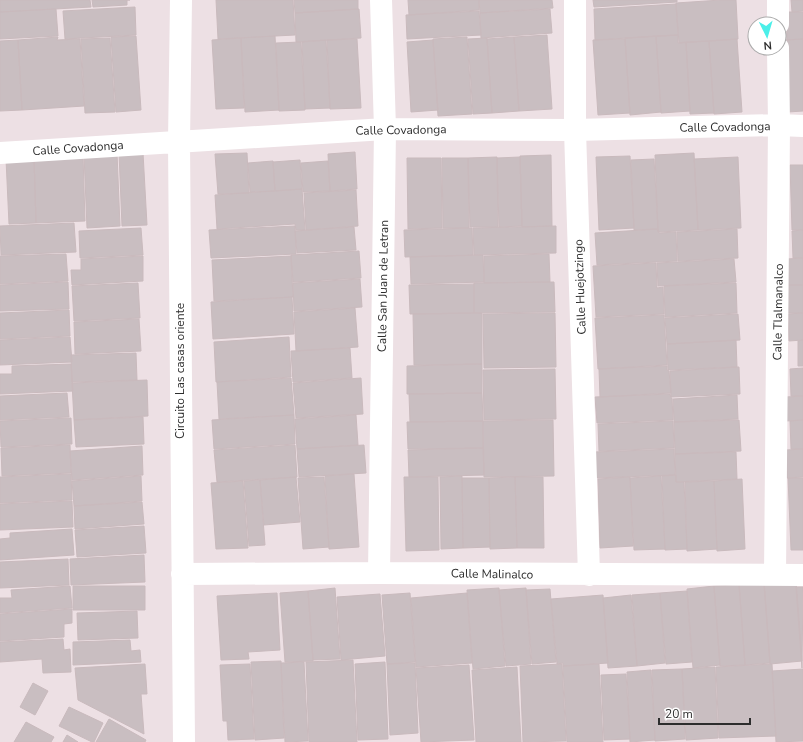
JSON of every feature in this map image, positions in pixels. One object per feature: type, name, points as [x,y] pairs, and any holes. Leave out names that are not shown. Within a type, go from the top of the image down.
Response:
[{"type":"street","name":"Circuito Las casas oriente","points":[[181,0],[179,142],[184,742]]},
{"type":"street","name":"Calle San Juan de Letran","points":[[379,573],[385,129],[381,0]]},
{"type":"street","name":"Calle Huejotzingo","points":[[575,0],[575,130],[589,575]]},
{"type":"street","points":[[778,0],[778,16]]},
{"type":"street","name":"Calle Tlalmanalco","points":[[775,576],[779,125],[778,56]]},
{"type":"street","name":"Calle Covadonga","points":[[0,153],[385,129],[575,130],[779,125],[803,126]]},
{"type":"street","name":"Calle Malinalco","points":[[182,574],[379,573],[803,575]]},
{"type":"building","points":[[0,0],[90,0],[91,7],[0,12]]},
{"type":"building","points":[[92,0],[127,0],[127,5],[93,7]]},
{"type":"building","points":[[216,0],[293,0],[295,35],[218,39]]},
{"type":"building","points":[[294,0],[358,0],[358,9],[295,13]]},
{"type":"building","points":[[408,0],[479,0],[479,10],[409,15]]},
{"type":"building","points":[[479,0],[552,0],[553,8],[480,13]]},
{"type":"building","points":[[593,0],[677,0],[677,2],[594,7]]},
{"type":"building","points":[[736,0],[738,39],[679,43],[676,3]]},
{"type":"building","points":[[791,0],[803,0],[803,11],[792,12]]},
{"type":"building","points":[[676,4],[678,35],[595,40],[594,9]]},
{"type":"building","points":[[135,7],[136,35],[65,39],[63,11]]},
{"type":"building","points":[[56,9],[58,36],[0,39],[0,12]]},
{"type":"building","points":[[359,9],[361,38],[296,42],[295,13]]},
{"type":"building","points":[[550,9],[552,33],[481,38],[480,13]]},
{"type":"building","points":[[479,11],[481,35],[407,39],[406,15]]},
{"type":"building","points":[[786,12],[803,12],[803,39],[787,40]]},
{"type":"building","points":[[547,35],[552,109],[519,111],[514,37]]},
{"type":"building","points":[[678,35],[678,43],[686,42],[690,111],[661,113],[656,36]]},
{"type":"building","points":[[136,36],[141,110],[116,112],[111,37]]},
{"type":"building","points":[[275,36],[279,110],[245,112],[241,38]]},
{"type":"building","points":[[656,36],[661,112],[630,115],[625,38]]},
{"type":"building","points":[[58,37],[57,40],[80,39],[84,106],[22,110],[18,40]]},
{"type":"building","points":[[467,37],[472,114],[438,116],[433,39]]},
{"type":"building","points":[[514,37],[519,111],[492,113],[487,39]]},
{"type":"building","points":[[110,38],[115,112],[85,113],[81,39]]},
{"type":"building","points":[[241,38],[244,108],[216,109],[212,40]]},
{"type":"building","points":[[487,38],[492,113],[473,114],[468,39]]},
{"type":"building","points":[[357,39],[361,108],[330,109],[327,40]]},
{"type":"building","points":[[625,39],[630,113],[598,115],[593,40]]},
{"type":"building","points":[[737,39],[742,112],[714,114],[709,41]]},
{"type":"building","points":[[803,39],[803,111],[788,112],[786,56],[787,56],[787,40]]},
{"type":"building","points":[[18,40],[22,110],[0,111],[0,41]]},
{"type":"building","points":[[326,40],[330,108],[305,109],[302,42]]},
{"type":"building","points":[[433,40],[438,110],[411,112],[407,42]]},
{"type":"building","points":[[709,41],[714,113],[690,114],[686,42]]},
{"type":"building","points":[[301,42],[305,110],[279,111],[276,43]]},
{"type":"building","points":[[355,152],[357,189],[330,191],[328,154]]},
{"type":"building","points":[[117,153],[120,226],[87,228],[84,155]]},
{"type":"building","points":[[119,153],[143,153],[147,225],[122,226]]},
{"type":"building","points":[[247,153],[249,193],[218,194],[215,154]]},
{"type":"building","points":[[694,153],[698,230],[658,232],[655,155]]},
{"type":"building","points":[[83,155],[85,221],[36,223],[34,157]]},
{"type":"building","points":[[551,155],[552,226],[522,227],[520,156]]},
{"type":"building","points":[[630,156],[634,228],[599,230],[596,157]]},
{"type":"building","points":[[34,157],[36,223],[9,224],[6,159]]},
{"type":"building","points":[[497,157],[498,227],[470,227],[468,158]]},
{"type":"building","points":[[520,157],[522,226],[499,227],[497,158]]},
{"type":"building","points":[[738,157],[741,228],[698,230],[694,159]]},
{"type":"building","points":[[407,158],[441,158],[442,228],[408,229]]},
{"type":"building","points":[[442,158],[468,158],[469,228],[443,228]]},
{"type":"building","points":[[654,159],[658,229],[634,230],[631,160]]},
{"type":"building","points":[[300,160],[302,189],[275,191],[273,162]]},
{"type":"building","points":[[273,161],[275,191],[250,192],[248,163]]},
{"type":"building","points":[[328,161],[330,191],[303,192],[301,163]]},
{"type":"building","points":[[790,165],[803,165],[803,230],[792,230]]},
{"type":"building","points":[[302,189],[305,230],[296,230],[295,224],[217,229],[215,195]]},
{"type":"building","points":[[356,190],[358,226],[306,230],[304,193]]},
{"type":"building","points":[[74,223],[76,252],[1,255],[0,226]]},
{"type":"building","points":[[295,226],[296,254],[211,258],[209,230]]},
{"type":"building","points":[[556,226],[556,253],[474,255],[473,228]]},
{"type":"building","points":[[354,227],[356,250],[297,253],[295,231]]},
{"type":"building","points":[[141,228],[143,255],[80,258],[79,231]]},
{"type":"building","points":[[472,228],[473,255],[405,257],[404,230]]},
{"type":"building","points":[[658,229],[659,233],[676,232],[677,261],[597,265],[595,233]]},
{"type":"building","points":[[737,229],[738,258],[678,261],[677,232]]},
{"type":"building","points":[[803,230],[803,258],[793,258],[792,231]]},
{"type":"building","points":[[359,251],[361,278],[293,282],[291,255]]},
{"type":"building","points":[[66,254],[68,281],[0,284],[0,256]]},
{"type":"building","points":[[549,254],[550,282],[484,283],[484,256]]},
{"type":"building","points":[[483,255],[484,282],[411,284],[410,257]]},
{"type":"building","points":[[143,256],[143,281],[72,285],[71,270],[81,270],[81,259]]},
{"type":"building","points":[[291,256],[293,297],[214,301],[212,260]]},
{"type":"building","points":[[803,258],[803,285],[788,285],[787,259]]},
{"type":"building","points":[[734,259],[736,282],[658,286],[657,263]]},
{"type":"building","points":[[656,263],[657,288],[663,287],[664,314],[596,317],[593,266]]},
{"type":"building","points":[[360,279],[362,307],[294,311],[293,283]]},
{"type":"building","points":[[68,282],[69,309],[0,311],[0,285]]},
{"type":"building","points":[[554,282],[555,312],[474,313],[474,283]]},
{"type":"building","points":[[138,283],[140,318],[74,321],[72,286]]},
{"type":"building","points":[[736,283],[737,313],[665,317],[664,286]]},
{"type":"building","points":[[474,284],[474,313],[410,314],[409,285]]},
{"type":"building","points":[[787,285],[803,285],[803,313],[787,313]]},
{"type":"building","points":[[292,297],[294,334],[213,339],[211,302]]},
{"type":"building","points":[[355,308],[358,347],[296,351],[294,312]]},
{"type":"building","points":[[69,310],[70,336],[0,339],[0,313]]},
{"type":"building","points":[[482,313],[482,364],[414,365],[413,314]]},
{"type":"building","points":[[555,313],[556,367],[484,368],[483,314]]},
{"type":"building","points":[[803,313],[803,340],[789,341],[788,314]]},
{"type":"building","points":[[738,314],[740,340],[667,344],[665,318]]},
{"type":"building","points":[[664,315],[667,365],[598,369],[595,318]]},
{"type":"building","points":[[139,319],[141,351],[75,354],[74,322]]},
{"type":"building","points":[[70,337],[72,362],[0,365],[0,340]]},
{"type":"building","points":[[289,337],[291,377],[216,382],[214,342]]},
{"type":"building","points":[[736,340],[737,367],[668,370],[667,344]]},
{"type":"building","points":[[803,340],[803,366],[798,366],[798,341]]},
{"type":"building","points":[[350,348],[352,378],[293,382],[291,351]]},
{"type":"building","points":[[136,353],[137,380],[72,382],[71,355]]},
{"type":"building","points":[[71,364],[73,391],[0,394],[0,374],[12,374],[12,366]]},
{"type":"building","points":[[482,364],[482,393],[407,394],[407,366]]},
{"type":"building","points":[[667,366],[667,370],[669,371],[671,393],[600,397],[599,369]]},
{"type":"building","points":[[739,367],[740,394],[671,397],[670,371]]},
{"type":"building","points":[[803,368],[803,396],[791,396],[790,369]]},
{"type":"building","points":[[555,369],[556,419],[484,420],[483,370]]},
{"type":"building","points":[[291,378],[294,415],[219,419],[217,382]]},
{"type":"building","points":[[361,378],[363,414],[296,418],[293,383]]},
{"type":"building","points":[[147,380],[148,416],[74,420],[72,383]]},
{"type":"building","points":[[67,393],[69,417],[0,420],[0,396]]},
{"type":"building","points":[[482,393],[483,421],[410,422],[409,394]]},
{"type":"building","points":[[670,394],[672,398],[673,420],[597,423],[595,397]]},
{"type":"building","points":[[737,395],[738,419],[674,422],[673,399]]},
{"type":"building","points":[[803,396],[803,420],[786,421],[786,397]]},
{"type":"building","points":[[294,415],[295,444],[214,449],[212,420]]},
{"type":"building","points":[[356,415],[358,445],[297,449],[295,419]]},
{"type":"building","points":[[143,417],[144,444],[76,447],[74,420]]},
{"type":"building","points":[[71,418],[72,444],[1,447],[0,421]]},
{"type":"building","points":[[553,420],[554,476],[484,477],[483,421]]},
{"type":"building","points":[[739,420],[741,451],[675,454],[674,422]]},
{"type":"building","points":[[803,420],[803,449],[791,449],[790,421]]},
{"type":"building","points":[[483,421],[483,448],[408,449],[407,422]]},
{"type":"building","points":[[673,421],[674,448],[599,451],[598,424]]},
{"type":"building","points":[[70,445],[71,473],[2,476],[1,448]]},
{"type":"building","points":[[295,445],[297,477],[217,482],[214,450]]},
{"type":"building","points":[[364,445],[366,473],[299,477],[297,449]]},
{"type":"building","points":[[142,446],[143,475],[72,480],[70,451]]},
{"type":"building","points":[[483,448],[484,475],[409,477],[408,450]]},
{"type":"building","points":[[674,449],[675,475],[595,478],[594,452]]},
{"type":"building","points":[[803,449],[803,477],[787,478],[786,450]]},
{"type":"building","points":[[736,452],[737,479],[676,482],[675,454]]},
{"type":"building","points":[[71,474],[72,500],[0,503],[0,477]]},
{"type":"building","points":[[354,474],[359,547],[329,549],[325,476]]},
{"type":"building","points":[[676,475],[676,482],[684,482],[687,549],[665,550],[662,476]]},
{"type":"building","points":[[141,476],[142,501],[74,506],[72,481]]},
{"type":"building","points":[[462,476],[463,548],[441,549],[440,477]]},
{"type":"building","points":[[661,476],[665,549],[634,550],[630,478]]},
{"type":"building","points":[[296,477],[300,522],[264,525],[260,480]]},
{"type":"building","points":[[324,477],[329,547],[303,549],[298,478]]},
{"type":"building","points":[[404,477],[438,477],[439,550],[406,551]]},
{"type":"building","points":[[515,477],[517,548],[490,549],[489,478]]},
{"type":"building","points":[[515,477],[543,477],[544,548],[517,548]]},
{"type":"building","points":[[630,477],[633,546],[600,548],[598,479]]},
{"type":"building","points":[[462,478],[489,478],[490,547],[463,548]]},
{"type":"building","points":[[788,478],[803,478],[803,550],[791,550]]},
{"type":"building","points":[[742,479],[745,549],[717,551],[714,481]]},
{"type":"building","points":[[260,480],[265,545],[249,546],[244,481]]},
{"type":"building","points":[[243,481],[248,548],[216,549],[211,483]]},
{"type":"building","points":[[714,481],[717,549],[687,551],[685,482]]},
{"type":"building","points":[[72,501],[73,527],[0,530],[0,504]]},
{"type":"building","points":[[142,502],[144,524],[75,529],[74,506]]},
{"type":"building","points":[[144,526],[146,553],[77,557],[75,530]]},
{"type":"building","points":[[72,529],[74,555],[0,560],[0,539],[10,538],[10,533]]},
{"type":"building","points":[[144,555],[145,582],[71,585],[70,559]]},
{"type":"building","points":[[68,559],[69,585],[0,588],[0,562]]},
{"type":"building","points":[[764,581],[770,663],[745,665],[739,583]]},
{"type":"building","points":[[796,581],[802,661],[770,664],[764,584]]},
{"type":"building","points":[[739,585],[745,665],[720,666],[714,586]]},
{"type":"building","points":[[70,586],[72,608],[0,613],[0,598],[12,598],[11,590]]},
{"type":"building","points":[[73,586],[145,586],[145,610],[73,610]]},
{"type":"building","points":[[714,586],[720,665],[693,668],[687,589]]},
{"type":"building","points":[[796,587],[803,587],[802,668]]},
{"type":"building","points":[[335,588],[340,659],[313,660],[308,591]]},
{"type":"building","points":[[499,588],[505,666],[473,669],[467,590]]},
{"type":"building","points":[[526,588],[531,664],[506,666],[499,590]]},
{"type":"building","points":[[550,589],[556,662],[532,664],[526,590]]},
{"type":"building","points":[[308,591],[313,661],[285,662],[280,593]]},
{"type":"building","points":[[687,591],[692,662],[666,664],[660,593]]},
{"type":"building","points":[[277,593],[280,650],[248,652],[249,659],[221,660],[217,596]]},
{"type":"building","points":[[410,593],[415,662],[387,664],[382,595]]},
{"type":"building","points":[[467,593],[472,663],[416,667],[411,598]]},
{"type":"building","points":[[660,593],[665,663],[637,666],[632,595]]},
{"type":"building","points":[[380,594],[385,656],[341,660],[337,597]]},
{"type":"building","points":[[603,595],[608,663],[563,666],[563,663],[557,664],[551,599]]},
{"type":"building","points":[[631,595],[637,666],[608,668],[603,598]]},
{"type":"building","points":[[72,609],[72,623],[64,624],[64,637],[0,641],[0,614]]},
{"type":"building","points":[[137,611],[138,638],[78,640],[77,613]]},
{"type":"building","points":[[63,639],[64,650],[70,649],[71,672],[43,673],[42,659],[0,662],[0,642]]},
{"type":"building","points":[[130,640],[131,651],[140,650],[141,662],[73,665],[73,642]]},
{"type":"building","points":[[353,660],[357,742],[309,742],[306,662]]},
{"type":"building","points":[[281,661],[284,738],[255,740],[251,662]]},
{"type":"building","points":[[304,662],[308,741],[285,742],[281,663]]},
{"type":"building","points":[[385,662],[388,739],[358,740],[355,664]]},
{"type":"building","points":[[415,663],[418,733],[390,735],[387,664]]},
{"type":"building","points":[[145,664],[147,694],[141,694],[144,734],[78,700],[75,668]]},
{"type":"building","points":[[250,664],[254,739],[228,740],[227,721],[223,721],[220,665]]},
{"type":"building","points":[[562,664],[566,741],[523,742],[520,666]]},
{"type":"building","points":[[599,664],[603,742],[567,742],[563,666]]},
{"type":"building","points":[[772,664],[776,736],[719,738],[716,667]]},
{"type":"building","points":[[469,665],[474,740],[421,742],[416,668]]},
{"type":"building","points":[[517,667],[521,742],[476,742],[472,670]]},
{"type":"building","points":[[715,667],[718,738],[686,740],[682,669]]},
{"type":"building","points":[[682,669],[685,739],[655,741],[652,670]]},
{"type":"building","points":[[803,669],[803,741],[776,742],[772,671]]},
{"type":"building","points":[[651,670],[655,740],[630,742],[627,672]]},
{"type":"building","points":[[626,674],[630,739],[604,740],[601,675]]},
{"type":"building","points":[[33,683],[48,691],[35,715],[20,707]]},
{"type":"building","points":[[69,707],[103,723],[94,742],[59,726]]},
{"type":"building","points":[[109,719],[146,740],[145,742],[96,742]]},
{"type":"building","points":[[26,722],[54,737],[51,742],[14,742]]},
{"type":"building","points":[[67,735],[78,742],[63,742]]}]
